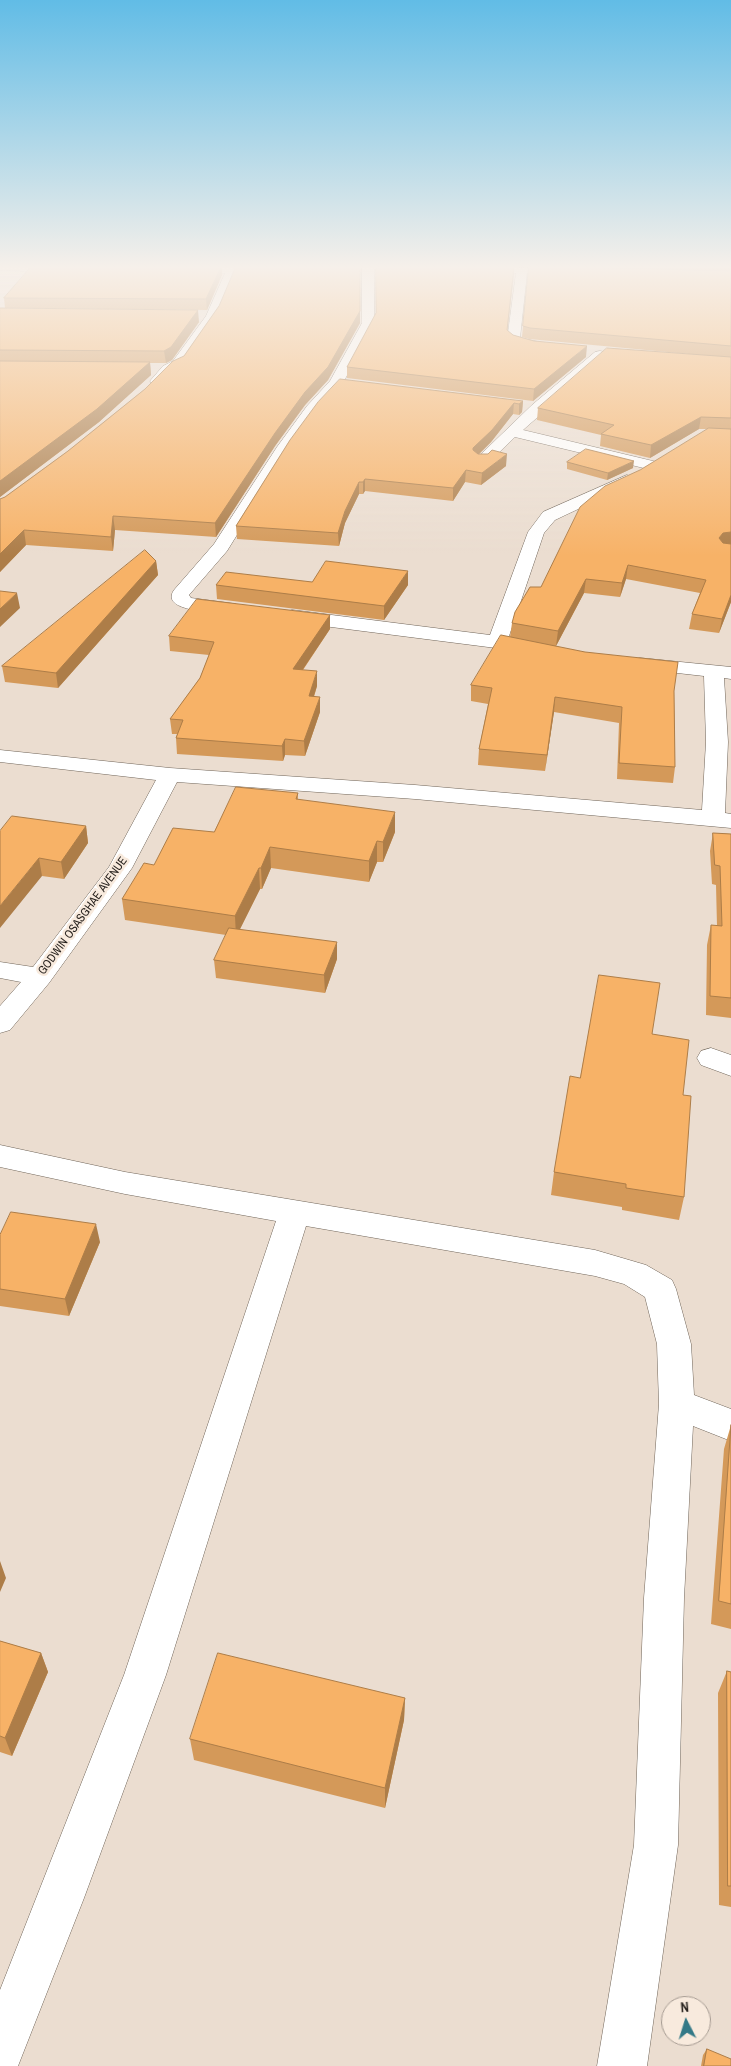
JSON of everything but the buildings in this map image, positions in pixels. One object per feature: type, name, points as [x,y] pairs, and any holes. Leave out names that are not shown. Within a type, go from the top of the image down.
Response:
[{"type":"street","points":[[146,392],[168,369],[178,363]]},
{"type":"street","points":[[245,610],[188,603],[180,600],[180,594],[221,547],[282,450],[312,409],[345,383],[353,363]]},
{"type":"street","points":[[482,461],[536,408],[593,363]]},
{"type":"street","points":[[149,369],[168,369]]},
{"type":"street","points":[[517,405],[536,408]]},
{"type":"street","points":[[512,432],[652,465]]},
{"type":"street","points":[[497,642],[536,532],[549,516],[631,478],[668,456]]},
{"type":"street","points":[[273,613],[497,642],[548,654]]},
{"type":"street","points":[[0,756],[170,775],[415,792],[722,820],[717,742],[723,672],[625,663]]},
{"type":"street","name":"GODWIN OSASGHAE AVENUE","points":[[0,1024],[40,977],[120,868],[170,775]]},
{"type":"street","points":[[0,970],[40,977]]},
{"type":"street","points":[[0,1156],[125,1183],[595,1263],[634,1274],[660,1289],[674,1344],[677,1404],[664,1598],[656,1845],[622,2066]]},
{"type":"street","points":[[0,2050],[61,1898],[145,1675],[295,1212]]},
{"type":"street","points":[[677,1404],[731,1425]]}]
